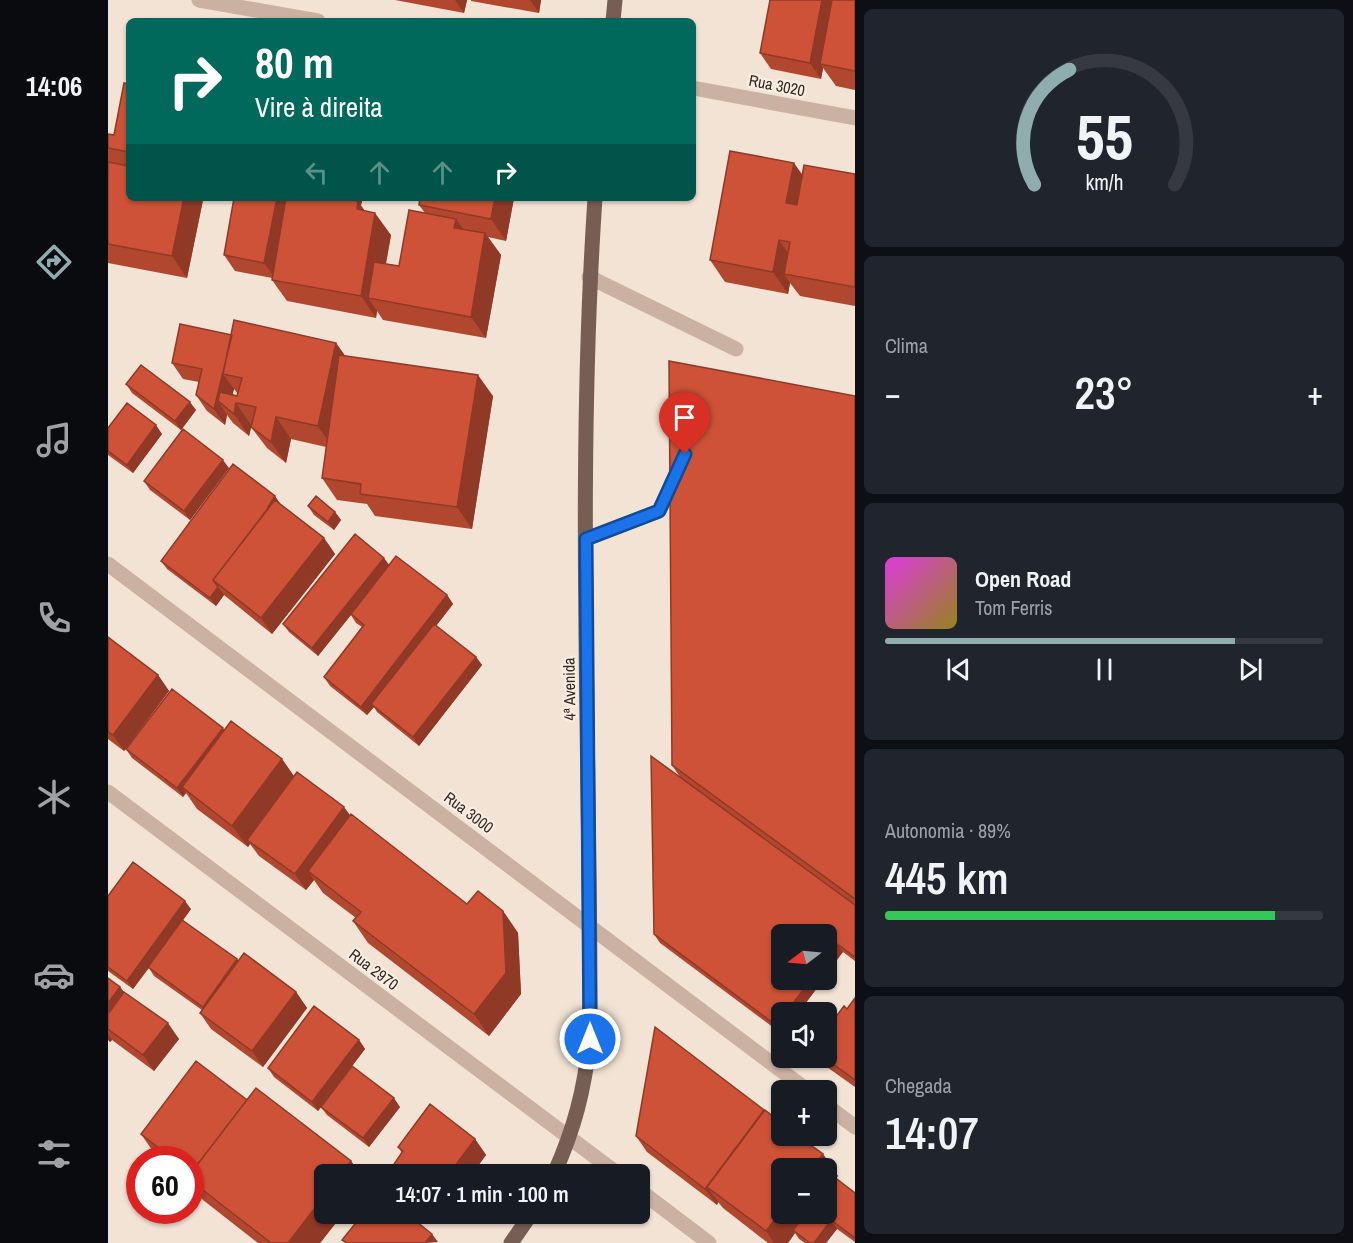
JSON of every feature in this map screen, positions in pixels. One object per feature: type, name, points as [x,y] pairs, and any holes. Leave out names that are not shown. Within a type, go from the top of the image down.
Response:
[{"type":"main road","points":[[613,18],[615,0]]},
{"type":"main road","name":"4ª Avenida","points":[[559,1164],[570,1139],[585,1085],[590,1039],[586,539],[590,277],[595,201]]},
{"type":"main road","points":[[511,1243],[524,1224]]},
{"type":"street","points":[[199,0],[301,18]]},
{"type":"street","name":"Rua 3020","points":[[696,89],[855,118]]},
{"type":"street","points":[[590,277],[736,348]]},
{"type":"street","points":[[586,539],[659,511],[685,454]]},
{"type":"street","name":"Rua 3000","points":[[108,564],[794,1080]]},
{"type":"street","name":"Rua 2970","points":[[108,792],[604,1164]]},
{"type":"street","points":[[837,1113],[855,1127]]},
{"type":"street","points":[[650,1199],[709,1243]]},
{"type":"building","points":[[770,0],[822,0],[810,63],[760,53]]},
{"type":"building","points":[[832,0],[855,0],[855,71],[820,64]]},
{"type":"building","points":[[124,83],[126,83],[126,151],[108,148],[108,134],[114,135]]},
{"type":"building","points":[[730,151],[794,163],[786,203],[797,205],[804,165],[855,174],[855,287],[784,274],[790,242],[779,240],[773,272],[710,260]]},
{"type":"building","points":[[108,162],[126,165],[126,201],[183,201],[172,256],[108,244]]},
{"type":"building","points":[[233,201],[276,201],[264,263],[224,255]]},
{"type":"building","points":[[285,201],[358,201],[357,209],[375,213],[361,296],[272,280]]},
{"type":"building","points":[[420,201],[494,201],[491,219],[419,205]]},
{"type":"building","points":[[409,210],[456,219],[454,228],[485,233],[471,317],[368,298],[374,262],[399,266]]},
{"type":"building","points":[[234,320],[336,343],[318,426],[276,417],[271,442],[251,427],[256,407],[236,403],[234,414],[218,401],[220,392],[237,396],[242,378],[223,374]]},
{"type":"building","points":[[180,324],[232,335],[214,409],[196,395],[202,369],[172,363]]},
{"type":"building","points":[[339,355],[478,375],[457,507],[360,494],[361,484],[322,478]]},
{"type":"building","points":[[669,361],[855,396],[855,899],[672,765]]},
{"type":"building","points":[[141,365],[190,402],[175,421],[126,384]]},
{"type":"building","points":[[127,403],[156,425],[127,465],[108,451],[108,428]]},
{"type":"building","points":[[183,429],[223,460],[184,511],[144,481]]},
{"type":"building","points":[[233,464],[275,496],[213,580],[218,587],[210,598],[161,561]]},
{"type":"building","points":[[316,496],[335,512],[328,522],[308,506]]},
{"type":"building","points":[[275,500],[324,538],[261,618],[213,580]]},
{"type":"building","points":[[355,534],[384,558],[312,648],[283,624]]},
{"type":"building","points":[[396,556],[447,595],[361,707],[324,677],[364,625],[351,614]]},
{"type":"building","points":[[434,624],[476,657],[413,737],[371,704]]},
{"type":"building","points":[[108,637],[158,675],[113,735],[108,732]]},
{"type":"building","points":[[172,689],[223,728],[177,788],[126,749]]},
{"type":"building","points":[[231,721],[282,759],[232,826],[182,787]]},
{"type":"building","points":[[651,756],[855,905],[855,957],[837,944],[837,924],[771,924],[771,990],[803,990],[794,1002],[771,1002],[771,1022],[654,934]]},
{"type":"building","points":[[297,772],[344,807],[295,874],[247,840]]},
{"type":"building","points":[[351,814],[467,904],[478,891],[503,911],[506,973],[474,1014],[353,921],[361,912],[308,871]]},
{"type":"building","points":[[133,862],[185,901],[127,981],[108,967],[108,896]]},
{"type":"building","points":[[182,920],[237,959],[203,1007],[148,967]]},
{"type":"building","points":[[244,953],[296,992],[252,1051],[200,1013]]},
{"type":"building","points":[[108,978],[120,987],[108,1003]]},
{"type":"building","points":[[124,992],[168,1023],[143,1055],[108,1029],[108,1014]]},
{"type":"building","points":[[855,998],[855,1080],[837,1067],[837,1015],[844,1006],[847,1009]]},
{"type":"building","points":[[314,1006],[359,1040],[312,1102],[268,1068]]},
{"type":"building","points":[[655,1027],[764,1110],[705,1189],[636,1136]]},
{"type":"building","points":[[196,1061],[247,1100],[204,1156],[204,1146],[156,1146],[141,1134]]},
{"type":"building","points":[[352,1066],[394,1098],[363,1138],[321,1107]]},
{"type":"building","points":[[256,1088],[351,1161],[349,1164],[314,1164],[314,1209],[288,1243],[271,1243],[204,1191],[204,1156]]},
{"type":"building","points":[[430,1104],[475,1139],[456,1164],[394,1164],[403,1151],[398,1147]]},
{"type":"building","points":[[765,1110],[771,1115],[771,1146],[812,1146],[823,1154],[820,1158],[771,1158],[771,1224],[766,1231],[707,1187]]},
{"type":"building","points":[[837,1179],[855,1193],[855,1238],[836,1224]]},
{"type":"building","points":[[355,1224],[420,1224],[432,1234],[425,1243],[347,1243],[342,1240]]},
{"type":"building","points":[[798,1224],[828,1224],[814,1243],[810,1243],[793,1230]]},
{"type":"route","points":[[590,1039],[586,539],[659,511],[685,454]]}]
